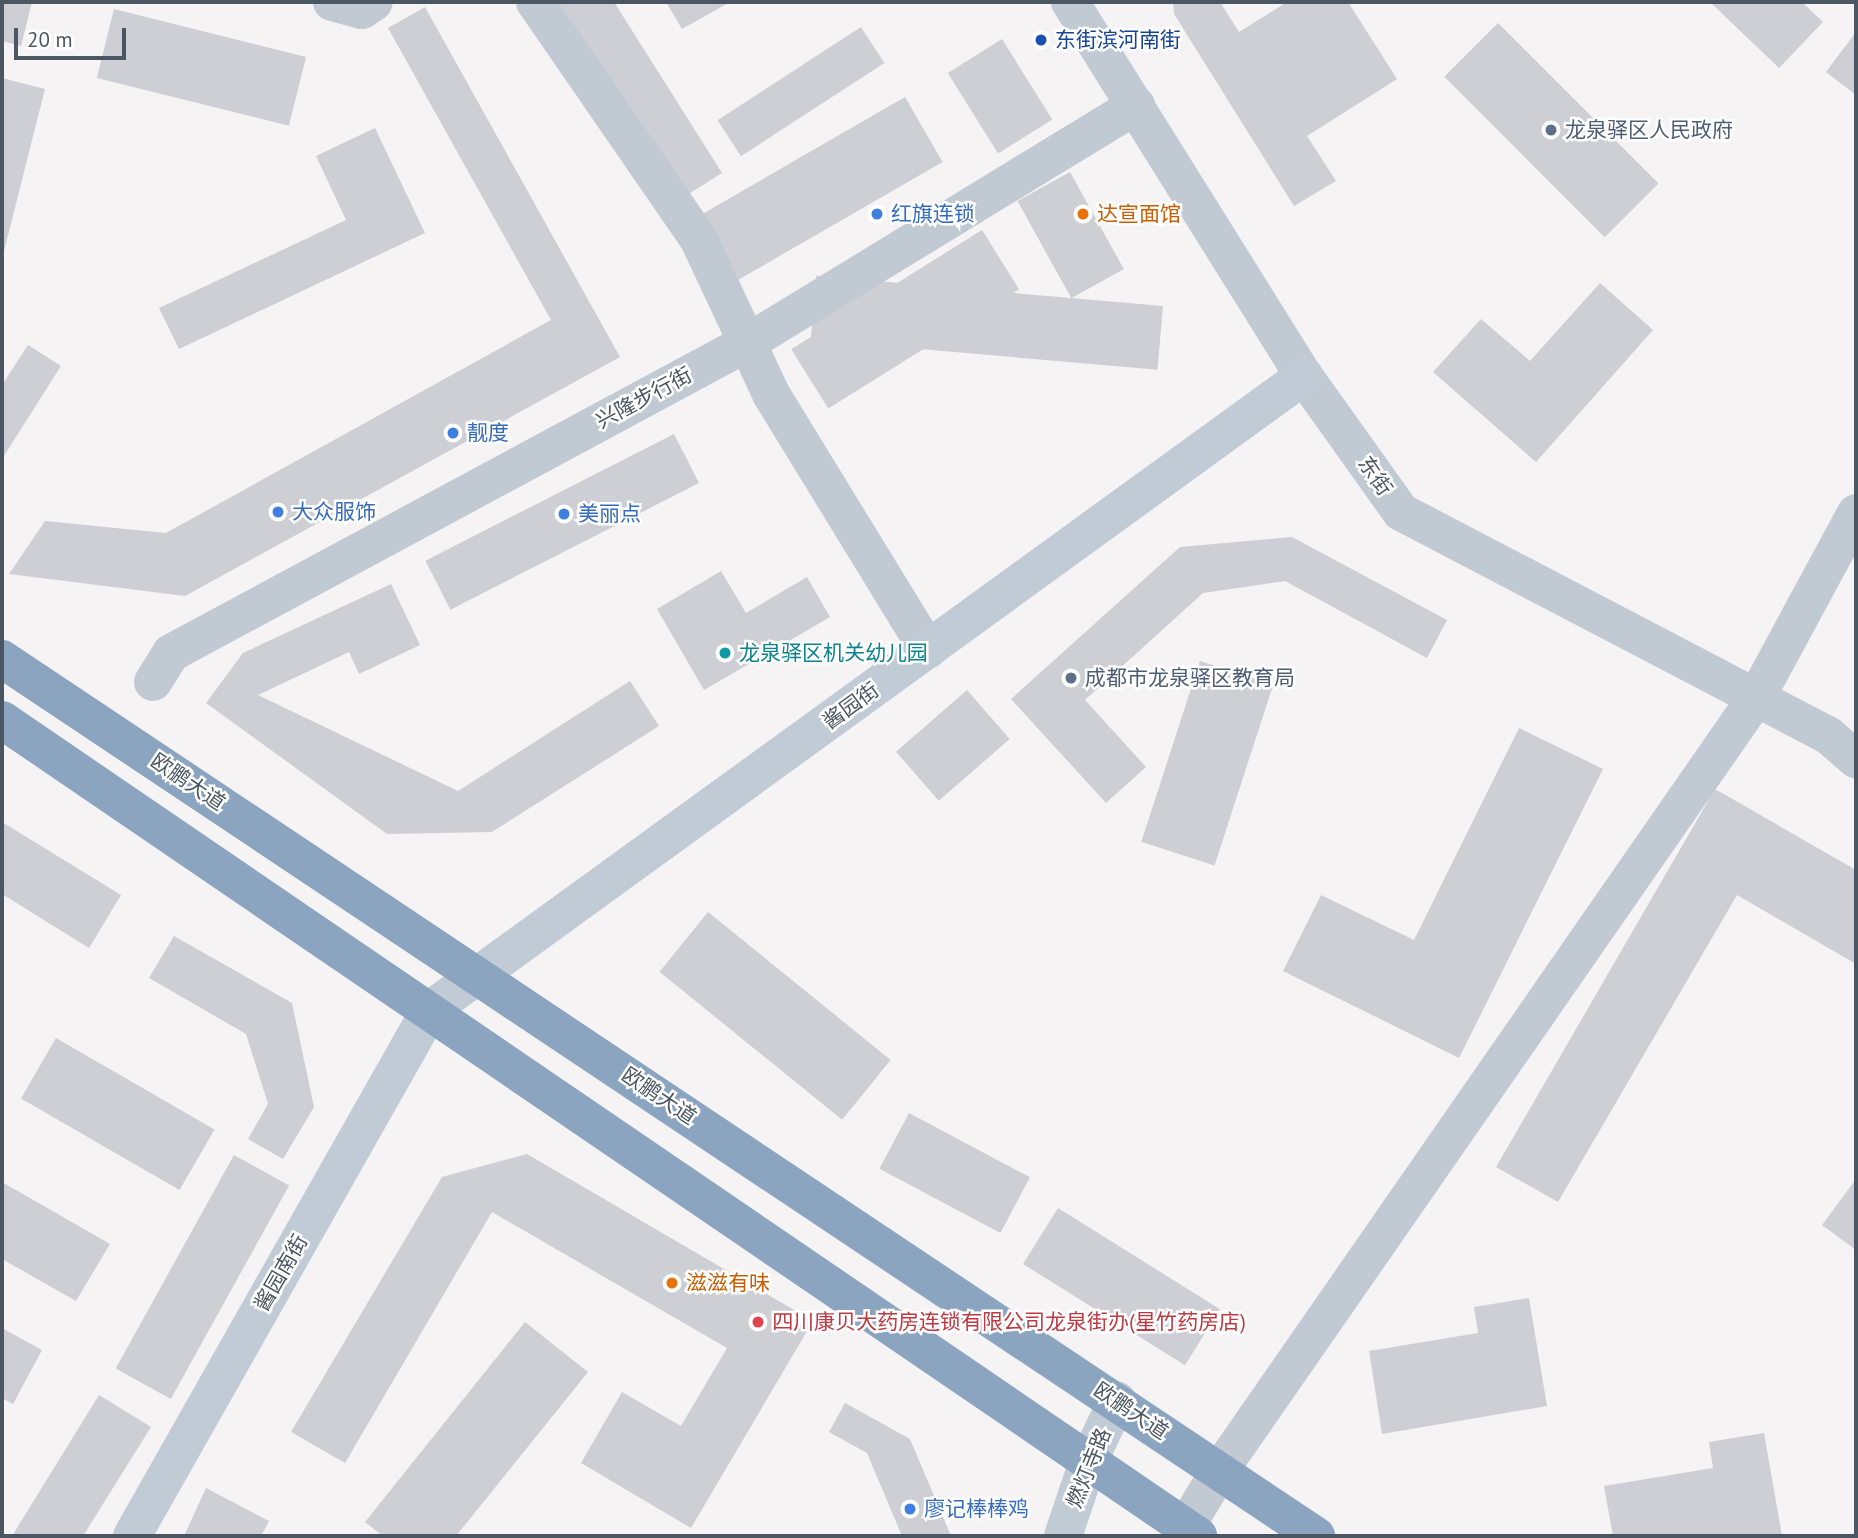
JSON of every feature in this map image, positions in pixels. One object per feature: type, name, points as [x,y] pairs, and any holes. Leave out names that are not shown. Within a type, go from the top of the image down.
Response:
[{"type":"highway","name":"欧鹏大道","points":[[2,659],[1117,1401],[1315,1536]]},
{"type":"highway","points":[[2,720],[1191,1532]]},
{"type":"street","points":[[331,2],[362,10],[374,2]]},
{"type":"street","points":[[535,2],[699,240],[771,394],[928,650]]},
{"type":"street","name":"东街","points":[[1070,2],[1304,376],[1401,512],[1828,735],[1856,759]]},
{"type":"street","name":"兴隆步行街","points":[[153,682],[171,653],[747,343],[1136,106]]},
{"type":"street","name":"酱园街","points":[[430,1010],[1304,376]]},
{"type":"street","points":[[1191,1532],[1220,1470],[1756,698],[1856,513]]},
{"type":"street","name":"酱园南街","points":[[132,1536],[430,1010]]},
{"type":"street","name":"燃灯寺路","points":[[1063,1536],[1088,1462],[1117,1401]]},
{"type":"building","points":[[2,2],[32,2],[21,46],[2,41]]},
{"type":"building","points":[[551,2],[614,2],[722,173],[676,202]]},
{"type":"building","points":[[666,2],[730,2],[682,29]]},
{"type":"building","points":[[1173,2],[1220,2],[1239,32],[1287,2],[1348,2],[1397,79],[1307,136],[1336,181],[1294,206],[1174,14]]},
{"type":"building","points":[[1710,2],[1802,2],[1823,22],[1779,68]]},
{"type":"building","points":[[425,7],[620,357],[185,596],[9,574],[45,521],[166,533],[551,320],[388,28]]},
{"type":"building","points":[[114,9],[306,57],[289,126],[97,78]]},
{"type":"building","name":"龙泉驿区人民政府","points":[[1498,23],[1659,184],[1605,237],[1444,77]]},
{"type":"building","points":[[861,27],[884,63],[741,156],[718,120]]},
{"type":"building","points":[[1856,32],[1856,95],[1826,72]]},
{"type":"building","points":[[1002,39],[1052,120],[998,153],[948,73]]},
{"type":"building","points":[[2,78],[45,89],[3,255],[2,255]]},
{"type":"building","points":[[905,97],[942,162],[738,280],[701,215]]},
{"type":"building","points":[[375,128],[425,233],[179,349],[159,308],[346,220],[316,156]]},
{"type":"building","points":[[1070,172],[1124,269],[1071,298],[1018,201]]},
{"type":"building","points":[[982,230],[1019,289],[828,409],[791,349]]},
{"type":"building","points":[[816,276],[1163,306],[1157,370],[811,339]]},
{"type":"building","points":[[1600,283],[1653,330],[1536,462],[1433,372],[1481,319],[1530,361]]},
{"type":"building","points":[[28,345],[61,366],[2,459],[2,385]]},
{"type":"building","points":[[674,434],[699,483],[450,610],[425,561]]},
{"type":"building","name":"成都市龙泉驿区教育局","points":[[1292,537],[1447,620],[1427,658],[1285,581],[1203,593],[1085,700],[1146,767],[1106,803],[1011,699],[1180,547]]},
{"type":"building","name":"龙泉驿区机关幼儿园","points":[[721,571],[746,613],[807,577],[830,617],[704,690],[657,609]]},
{"type":"building","points":[[391,584],[420,645],[359,674],[349,652],[258,695],[458,791],[630,681],[659,726],[492,832],[387,834],[206,703],[243,653]]},
{"type":"building","points":[[1200,661],[1273,685],[1215,865],[1141,842]]},
{"type":"building","points":[[967,690],[1010,739],[939,801],[896,752]]},
{"type":"building","points":[[1519,728],[1603,769],[1459,1058],[1283,971],[1321,895],[1414,940]]},
{"type":"building","points":[[1715,789],[1856,870],[1856,964],[1737,895],[1558,1202],[1496,1167]]},
{"type":"building","points":[[2,822],[121,895],[89,948],[2,894]]},
{"type":"building","points":[[708,912],[891,1060],[842,1120],[660,972]]},
{"type":"building","points":[[174,936],[292,1003],[314,1107],[283,1159],[248,1139],[268,1104],[246,1034],[149,978]]},
{"type":"building","points":[[56,1038],[214,1130],[179,1190],[21,1099]]},
{"type":"building","points":[[909,1113],[1030,1177],[1000,1233],[879,1169]]},
{"type":"building","points":[[527,1154],[813,1321],[691,1528],[581,1463],[622,1392],[681,1426],[727,1348],[492,1212],[345,1463],[291,1432],[442,1177]]},
{"type":"building","points":[[234,1155],[289,1186],[171,1399],[116,1368]]},
{"type":"building","points":[[1856,1179],[1856,1250],[1822,1225]]},
{"type":"building","points":[[2,1182],[110,1244],[76,1301],[2,1259]]},
{"type":"building","points":[[1058,1208],[1220,1309],[1185,1365],[1023,1264]]},
{"type":"building","points":[[1529,1298],[1547,1406],[1382,1434],[1369,1351],[1478,1333],[1474,1307]]},
{"type":"building","points":[[525,1322],[588,1372],[456,1536],[383,1536],[365,1522]]},
{"type":"building","points":[[2,1328],[42,1350],[13,1404],[2,1398]]},
{"type":"building","points":[[99,1395],[151,1427],[83,1536],[12,1536]]},
{"type":"building","points":[[845,1403],[910,1439],[951,1536],[902,1536],[867,1453],[829,1432]]},
{"type":"building","points":[[1764,1433],[1782,1536],[1613,1536],[1604,1486],[1713,1468],[1709,1442]]},
{"type":"building","points":[[206,1488],[269,1521],[261,1536],[184,1536]]},
{"type":"place","name":"东街滨河南街","points":[[1041,40]]},
{"type":"place","name":"龙泉驿区人民政府","points":[[1551,130]]},
{"type":"place","name":"红旗连锁","points":[[877,214]]},
{"type":"place","name":"达宣面馆","points":[[1083,214]]},
{"type":"place","name":"靓度","points":[[453,433]]},
{"type":"place","name":"大众服饰","points":[[278,512]]},
{"type":"place","name":"美丽点","points":[[564,514]]},
{"type":"place","name":"龙泉驿区机关幼儿园","points":[[725,653]]},
{"type":"place","name":"成都市龙泉驿区教育局","points":[[1071,678]]},
{"type":"place","name":"滋滋有味","points":[[672,1283]]},
{"type":"place","name":"四川康贝大药房连锁有限公司龙泉街办(星竹药房店)","points":[[758,1322]]},
{"type":"place","name":"廖记棒棒鸡","points":[[910,1509]]}]
